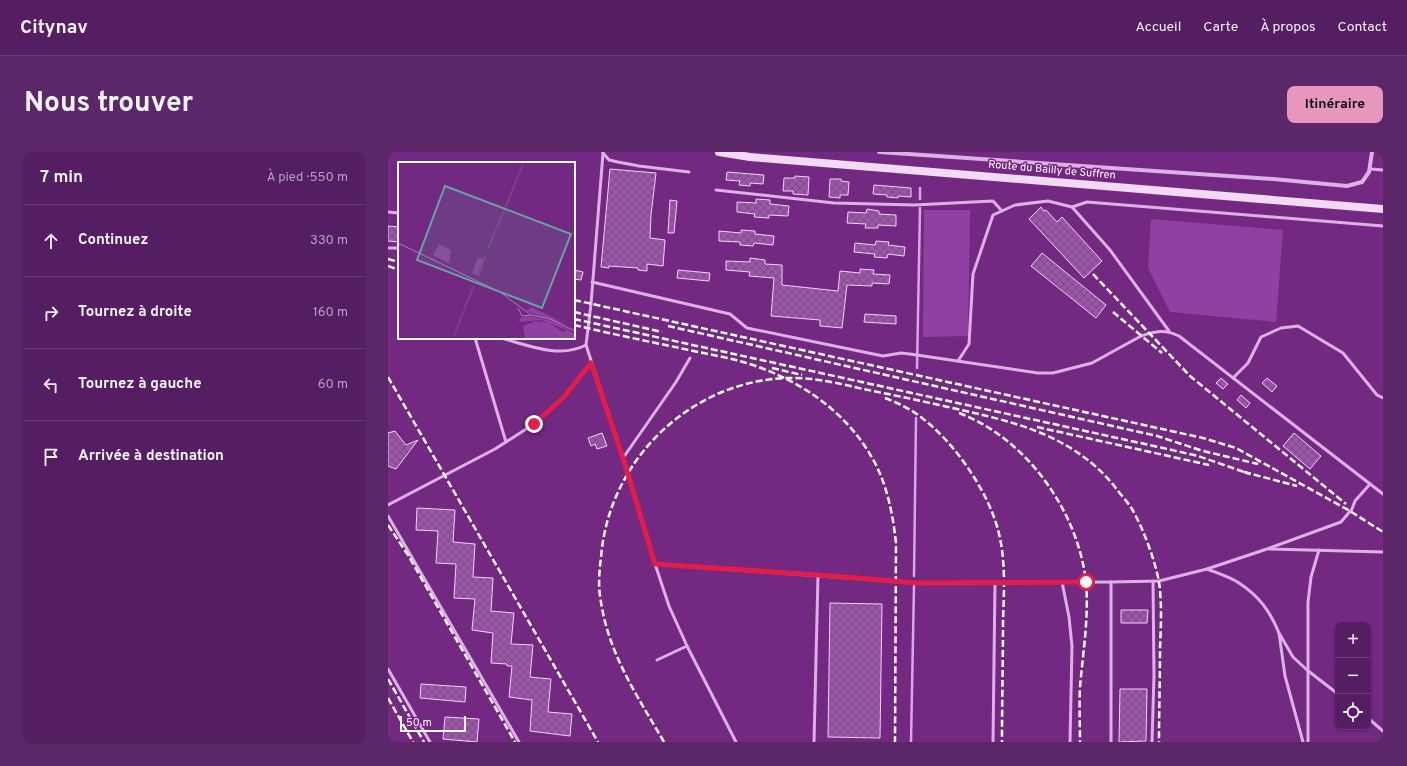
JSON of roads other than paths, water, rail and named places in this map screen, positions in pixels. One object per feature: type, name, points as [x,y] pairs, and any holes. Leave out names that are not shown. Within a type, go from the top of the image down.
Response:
[{"type":"main road","name":"Route du Bailly de Suffren","points":[[719,152],[758,157],[1383,209]]},
{"type":"street","points":[[879,152],[1273,179],[1347,186],[1362,182],[1370,172],[1372,152]]},
{"type":"lane","points":[[601,152],[609,160],[689,172]]},
{"type":"lane","points":[[601,152],[591,304],[586,345],[669,606],[687,646],[736,742]]},
{"type":"lane","points":[[1370,169],[1383,170]]},
{"type":"lane","points":[[716,190],[834,203],[914,205],[993,202],[1002,211]]},
{"type":"lane","points":[[958,361],[969,344],[973,274],[993,215],[1016,205],[1048,201],[1072,207],[1087,202],[1383,226]]},
{"type":"lane","points":[[1072,207],[1110,250],[1169,331],[1179,336],[1383,494]]},
{"type":"lane","points":[[388,212],[398,213]]},
{"type":"lane","points":[[592,282],[730,314],[747,328],[883,356],[901,353],[1038,373],[1053,373],[1092,363],[1141,336],[1149,333],[1169,331]]},
{"type":"lane","points":[[1233,378],[1248,363],[1261,337],[1281,328],[1298,326],[1343,353],[1377,396],[1383,398]]},
{"type":"lane","points":[[475,339],[506,442]]},
{"type":"lane","points":[[505,339],[547,350],[562,352],[586,345]]},
{"type":"lane","points":[[623,458],[676,382],[690,358]]},
{"type":"lane","points":[[388,505],[495,449],[534,424],[563,398],[591,363]]},
{"type":"lane","points":[[655,564],[918,583],[1159,581],[1207,569],[1341,522],[1352,509],[1355,500],[1370,484]]},
{"type":"lane","points":[[388,516],[519,742]]},
{"type":"lane","points":[[1267,549],[1383,552]]},
{"type":"lane","points":[[1308,742],[1308,602],[1311,577],[1319,550]]},
{"type":"lane","points":[[1207,569],[1238,582],[1258,598],[1273,617],[1279,633],[1293,657],[1335,692]]},
{"type":"lane","points":[[814,742],[818,575]]},
{"type":"lane","points":[[1152,742],[1154,675],[1153,581]]},
{"type":"lane","points":[[993,742],[995,582]]},
{"type":"lane","points":[[1062,582],[1069,617],[1072,646],[1070,742]]},
{"type":"lane","points":[[1111,582],[1111,742]]},
{"type":"lane","points":[[1279,633],[1285,676],[1303,742]]},
{"type":"lane","points":[[657,660],[687,646]]},
{"type":"lane","points":[[388,669],[430,742]]},
{"type":"lane","points":[[1371,721],[1383,731]]},
{"type":"waterway","points":[[920,188],[920,199]]},
{"type":"waterway","points":[[917,368],[920,208]]},
{"type":"waterway","points":[[914,576],[916,418]]},
{"type":"waterway","points":[[911,742],[914,586]]},
{"type":"railway","points":[[388,259],[398,262]]},
{"type":"railway","points":[[388,266],[398,270]]},
{"type":"railway","points":[[1093,274],[1190,376],[1346,504]]},
{"type":"railway","points":[[575,300],[1203,438],[1236,448],[1350,511],[1383,532]]},
{"type":"railway","points":[[575,312],[662,332]]},
{"type":"railway","points":[[1113,312],[1162,353]]},
{"type":"railway","points":[[575,319],[1198,456],[1250,474]]},
{"type":"railway","points":[[575,325],[743,362],[763,369],[783,377],[820,400],[837,413],[852,429],[865,446],[880,474],[892,513],[895,533],[895,742]]},
{"type":"railway","points":[[668,326],[1157,436],[1203,451],[1258,464]]},
{"type":"railway","points":[[772,368],[802,375]]},
{"type":"railway","points":[[388,377],[598,742]]},
{"type":"railway","points":[[664,742],[626,675],[618,658],[605,621],[600,597],[599,580],[607,523],[619,490],[637,459],[660,433],[687,411],[717,394],[750,383],[786,378],[815,379],[988,416],[1012,423],[1057,440],[1078,453],[1097,468],[1115,487],[1132,509],[1148,544],[1155,564],[1160,590],[1161,615],[1159,742]]},
{"type":"railway","points":[[885,398],[904,406],[918,415],[946,440],[968,468],[986,499],[993,515],[1001,541],[1004,575],[1002,742]]},
{"type":"railway","points":[[959,413],[983,425],[1006,440],[1027,459],[1045,480],[1060,504],[1072,529],[1081,555],[1087,595],[1080,687],[1080,742]]},
{"type":"railway","points":[[1037,427],[1209,465]]},
{"type":"railway","points":[[1244,472],[1297,486]]},
{"type":"railway","points":[[388,525],[408,555],[515,742]]},
{"type":"railway","points":[[388,679],[424,742]]},
{"type":"railway","points":[[388,698],[413,742]]}]
